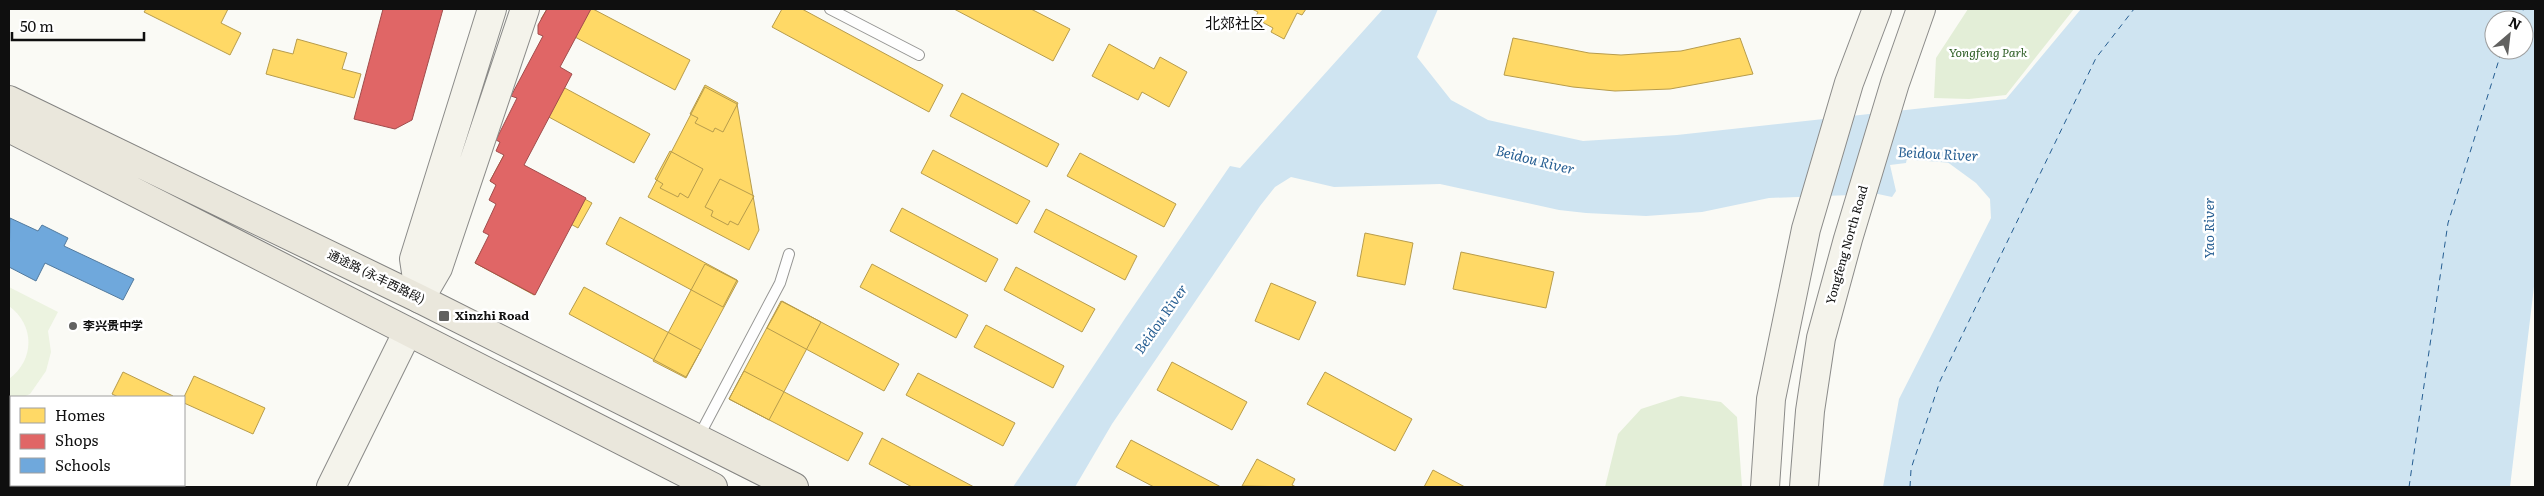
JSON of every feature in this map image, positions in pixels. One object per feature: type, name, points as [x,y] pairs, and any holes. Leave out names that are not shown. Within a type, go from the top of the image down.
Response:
[{"type":"main road","points":[[420,299],[414,260],[492,9]]},
{"type":"main road","points":[[420,299],[438,268],[525,9]]},
{"type":"main road","points":[[1765,487],[1771,399],[1806,229],[1849,83],[1877,9]]},
{"type":"main road","name":"Yongfeng North Road","points":[[1804,487],[1810,411],[1821,338],[1848,238],[1895,83],[1921,9]]},
{"type":"main road","name":"通途路 (永丰西路段)","points":[[9,100],[420,299],[794,487]]},
{"type":"main road","points":[[9,128],[713,487]]},
{"type":"main road","points":[[331,487],[407,332]]},
{"type":"lane","points":[[830,9],[919,55]]},
{"type":"lane","points":[[697,439],[780,283],[789,254]]},
{"type":"green space","name":"Yongfeng Park","points":[[1968,9],[2074,9],[2006,95],[1969,99],[1934,98],[1936,58]]},
{"type":"green space","points":[[9,287],[58,312],[48,331],[51,352],[46,371],[30,394],[25,396],[10,396],[10,428],[9,379],[24,362],[28,342],[24,323],[9,306]]},
{"type":"green space","points":[[1681,396],[1721,402],[1737,417],[1742,487],[1605,487],[1618,434],[1641,409]]},
{"type":"water","name":"Yao River","points":[[1383,9],[1438,9],[1417,57],[1451,100],[1488,120],[1583,141],[1677,135],[2006,99],[2081,9],[2535,9],[2535,278],[2510,487],[1883,487],[1899,399],[1991,218],[1990,199],[1976,183],[1924,145],[1910,142],[1906,163],[1890,165],[1896,191],[1892,197],[1878,194],[1769,198],[1702,212],[1646,216],[1559,210],[1440,184],[1334,187],[1291,177],[1275,187],[1260,206],[1112,424],[1075,487],[1013,487],[1126,317],[1230,166],[1240,168]]},
{"type":"building: Homes","points":[[146,9],[228,9],[221,23],[241,33],[230,55],[144,12]]},
{"type":"building: Homes","points":[[547,9],[593,9],[690,60],[675,90],[541,19]]},
{"type":"building: Homes","points":[[782,9],[802,9],[943,85],[929,112],[772,27]]},
{"type":"building: Homes","points":[[954,9],[1031,9],[1070,29],[1053,61]]},
{"type":"building: Homes","points":[[1252,9],[1306,9],[1302,15],[1297,13],[1284,39],[1271,32],[1273,28],[1255,18],[1258,12]]},
{"type":"building: Homes","points":[[1513,38],[1589,53],[1621,55],[1681,51],[1740,38],[1753,74],[1670,89],[1615,91],[1573,87],[1504,75]]},
{"type":"building: Homes","points":[[297,39],[347,53],[342,69],[361,74],[354,98],[266,74],[273,49],[293,54]]},
{"type":"building: Homes","points":[[1109,44],[1154,69],[1160,57],[1187,72],[1169,107],[1142,92],[1138,100],[1092,76]]},
{"type":"building: Homes","points":[[537,73],[650,134],[634,163],[521,102]]},
{"type":"building: Homes","points":[[705,85],[738,103],[723,132],[715,128],[713,132],[695,123],[698,118],[690,114]]},
{"type":"building: Homes","points":[[705,87],[737,104],[759,230],[749,250],[648,197]]},
{"type":"building: Homes","points":[[962,93],[1059,144],[1047,167],[950,116]]},
{"type":"building: Homes","points":[[933,150],[1030,201],[1017,224],[921,173]]},
{"type":"building: Homes","points":[[670,151],[703,169],[688,198],[680,193],[678,197],[660,188],[663,184],[655,179]]},
{"type":"building: Homes","points":[[1080,153],[1176,204],[1164,227],[1067,176]]},
{"type":"building: Homes","points":[[504,155],[592,203],[578,228],[490,181]]},
{"type":"building: Homes","points":[[720,179],[754,196],[738,225],[730,221],[728,225],[711,216],[713,211],[705,207]]},
{"type":"building: Homes","points":[[902,208],[998,259],[986,282],[890,231]]},
{"type":"building: Homes","points":[[1046,209],[1137,256],[1125,280],[1034,232]]},
{"type":"building: Homes","points":[[620,217],[737,280],[723,307],[606,244]]},
{"type":"building: Homes","points":[[1365,233],[1413,243],[1405,285],[1357,276]]},
{"type":"building: Homes","points":[[489,237],[548,269],[534,295],[475,263]]},
{"type":"building: Homes","points":[[1461,252],[1554,272],[1546,308],[1453,289]]},
{"type":"building: Homes","points":[[705,264],[738,281],[686,378],[653,361]]},
{"type":"building: Homes","points":[[872,264],[968,315],[956,338],[860,287]]},
{"type":"building: Homes","points":[[1016,267],[1095,309],[1082,332],[1004,290]]},
{"type":"building: Homes","points":[[1271,283],[1316,302],[1299,340],[1255,321]]},
{"type":"building: Homes","points":[[584,287],[701,350],[686,377],[569,314]]},
{"type":"building: Homes","points":[[781,301],[821,322],[769,420],[729,399]]},
{"type":"building: Homes","points":[[782,301],[899,364],[884,391],[767,328]]},
{"type":"building: Homes","points":[[986,325],[1064,366],[1053,388],[974,347]]},
{"type":"building: Homes","points":[[1172,362],[1247,402],[1232,430],[1157,390]]},
{"type":"building: Homes","points":[[744,371],[863,433],[848,461],[729,399]]},
{"type":"building: Homes","points":[[123,372],[173,396],[116,396],[112,394]]},
{"type":"building: Homes","points":[[1325,372],[1412,419],[1395,451],[1307,404]]},
{"type":"building: Homes","points":[[918,373],[1015,423],[1003,446],[906,395]]},
{"type":"building: Homes","points":[[194,376],[265,408],[253,434],[185,403],[184,396]]},
{"type":"building: Homes","points":[[882,438],[974,487],[912,487],[869,464]]},
{"type":"building: Homes","points":[[1131,440],[1221,487],[1154,487],[1116,467]]},
{"type":"building: Homes","points":[[1257,459],[1295,479],[1292,485],[1296,487],[1242,486]]},
{"type":"building: Homes","points":[[1433,470],[1465,487],[1424,487]]},
{"type":"building: Homes","points":[[40,486],[72,486],[71,487]]},
{"type":"building: Shops","points":[[383,9],[443,9],[412,120],[395,129],[354,119]]},
{"type":"building: Shops","points":[[547,9],[591,9],[560,67],[572,74],[524,165],[586,198],[535,295],[475,263],[489,235],[483,232],[496,204],[489,200],[496,185],[490,181],[504,155],[496,151],[500,142],[496,140],[517,98],[511,96],[543,36],[538,34],[538,25]]},
{"type":"building: Schools","points":[[10,218],[38,231],[42,225],[68,238],[64,246],[134,279],[123,300],[45,263],[36,281],[9,267]]},
{"type":"waterway","name":"Beidou River","points":[[1882,153],[1909,150],[1959,154]]},
{"type":"ferry route","points":[[1910,487],[1911,469],[1940,381],[2096,58],[2134,9]]},
{"type":"ferry route","points":[[2409,487],[2448,223],[2499,60]]},
{"type":"place","name":"Xinzhi Road","points":[[444,316]]},
{"type":"place","name":"李兴贵中学","points":[[73,326]]},
{"type":"district","name":"北郊社区","points":[[1235,24]]}]
